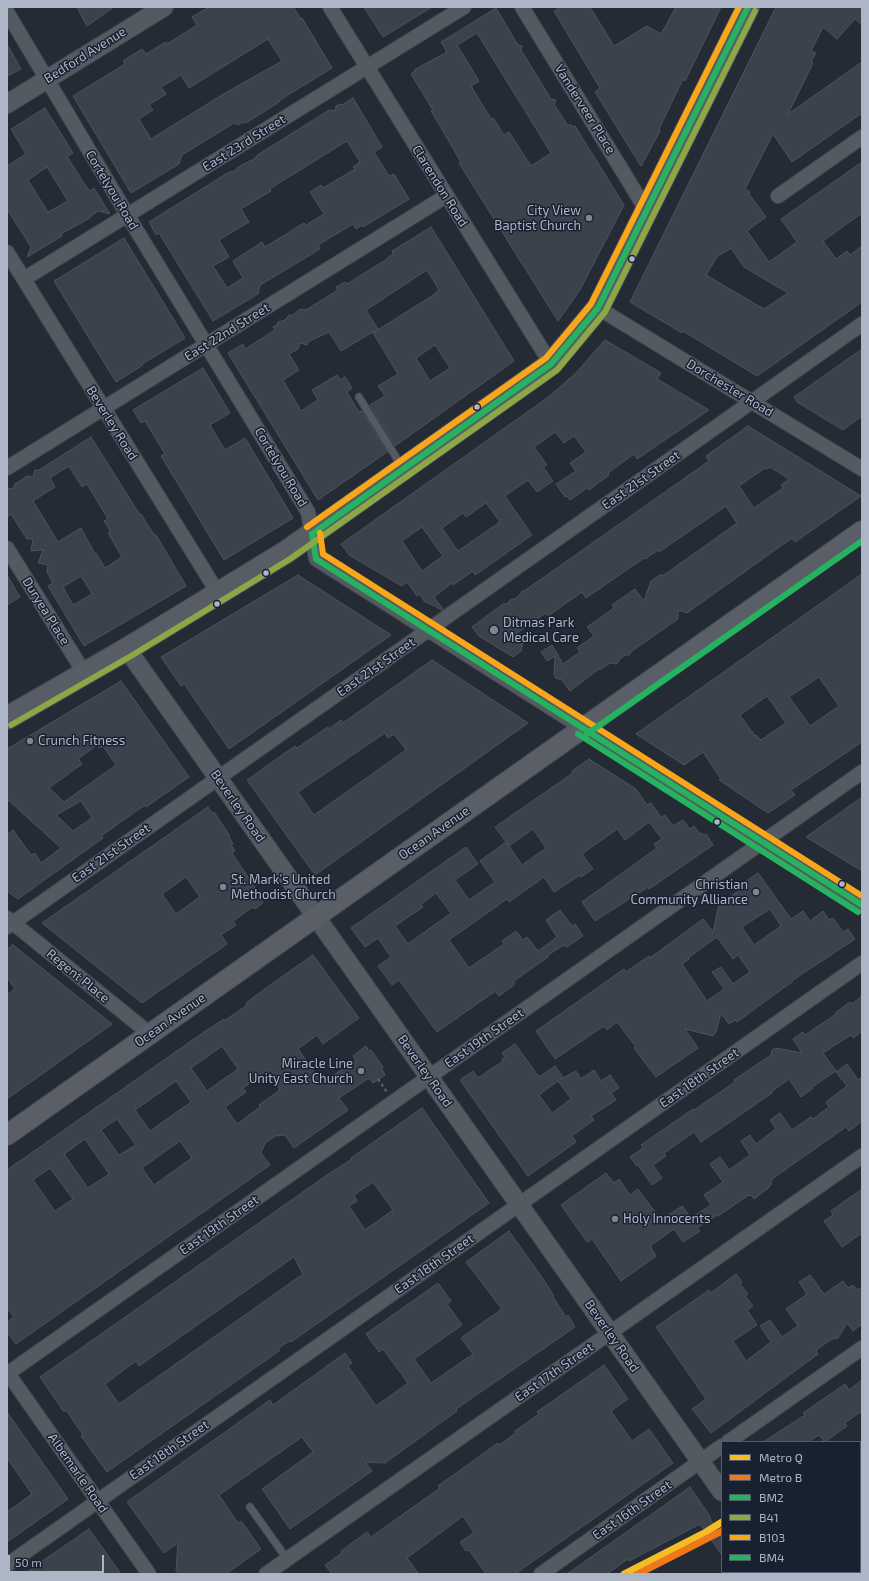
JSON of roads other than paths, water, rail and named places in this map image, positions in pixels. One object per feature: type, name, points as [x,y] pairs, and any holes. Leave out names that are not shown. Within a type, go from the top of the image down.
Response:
[{"type":"main road","points":[[7,718],[128,649],[286,552],[551,364],[598,308],[748,7]]},
{"type":"main road","name":"Ocean Avenue","points":[[7,1135],[582,727],[862,531]]},
{"type":"street","name":"Bedford Avenue","points":[[7,104],[164,7]]},
{"type":"street","name":"Clarendon Road","points":[[330,7],[551,364]]},
{"type":"street","name":"East 23rd Street","points":[[24,279],[464,7]]},
{"type":"street","name":"Vanderveer Place","points":[[522,7],[647,211]]},
{"type":"street","name":"Cortelyou Road","points":[[7,12],[127,215],[308,512],[316,559],[862,905]]},
{"type":"street","points":[[778,196],[862,137]]},
{"type":"street","name":"East 22nd Street","points":[[7,468],[446,196]]},
{"type":"street","name":"Beverley Road","points":[[7,252],[218,594]]},
{"type":"street","name":"Dorchester Road","points":[[598,308],[862,469]]},
{"type":"street","name":"East 21st Street","points":[[9,922],[218,778],[862,324]]},
{"type":"street","name":"Duryea Place","points":[[7,548],[85,674]]},
{"type":"street","name":"Beverley Road","points":[[128,649],[721,1491]]},
{"type":"street","name":"East 19th Street","points":[[7,1373],[862,772]]},
{"type":"street","name":"Regent Place","points":[[9,922],[150,1034]]},
{"type":"street","name":"East 18th Street","points":[[7,1565],[862,963]]},
{"type":"street","name":"East 17th Street","points":[[266,1574],[862,1156]]},
{"type":"street","points":[[729,1441],[862,1348]]},
{"type":"street","name":"Albemarle Road","points":[[7,1373],[149,1574]]},
{"type":"street","name":"East 16th Street","points":[[541,1574],[721,1447]]},
{"type":"lane","points":[[359,396],[404,468]]},
{"type":"lane","points":[[250,1507],[287,1559]]},
{"type":"metro line","name":"Q","points":[[624,1574],[706,1532],[721,1523]]},
{"type":"metro line","name":"B","points":[[638,1574],[721,1532]]},
{"type":"place","name":"City View Baptist Church","points":[[589,218]]},
{"type":"place","name":"Ditmas Park Medical Care","points":[[494,630]]},
{"type":"place","name":"Crunch Fitness","points":[[30,741]]},
{"type":"place","name":"St. Mark's United Methodist Church","points":[[223,887]]},
{"type":"place","name":"Christian Community Alliance","points":[[756,892]]},
{"type":"place","name":"Miracle Line Unity East Church","points":[[361,1071]]},
{"type":"place","name":"Holy Innocents","points":[[615,1219]]}]
